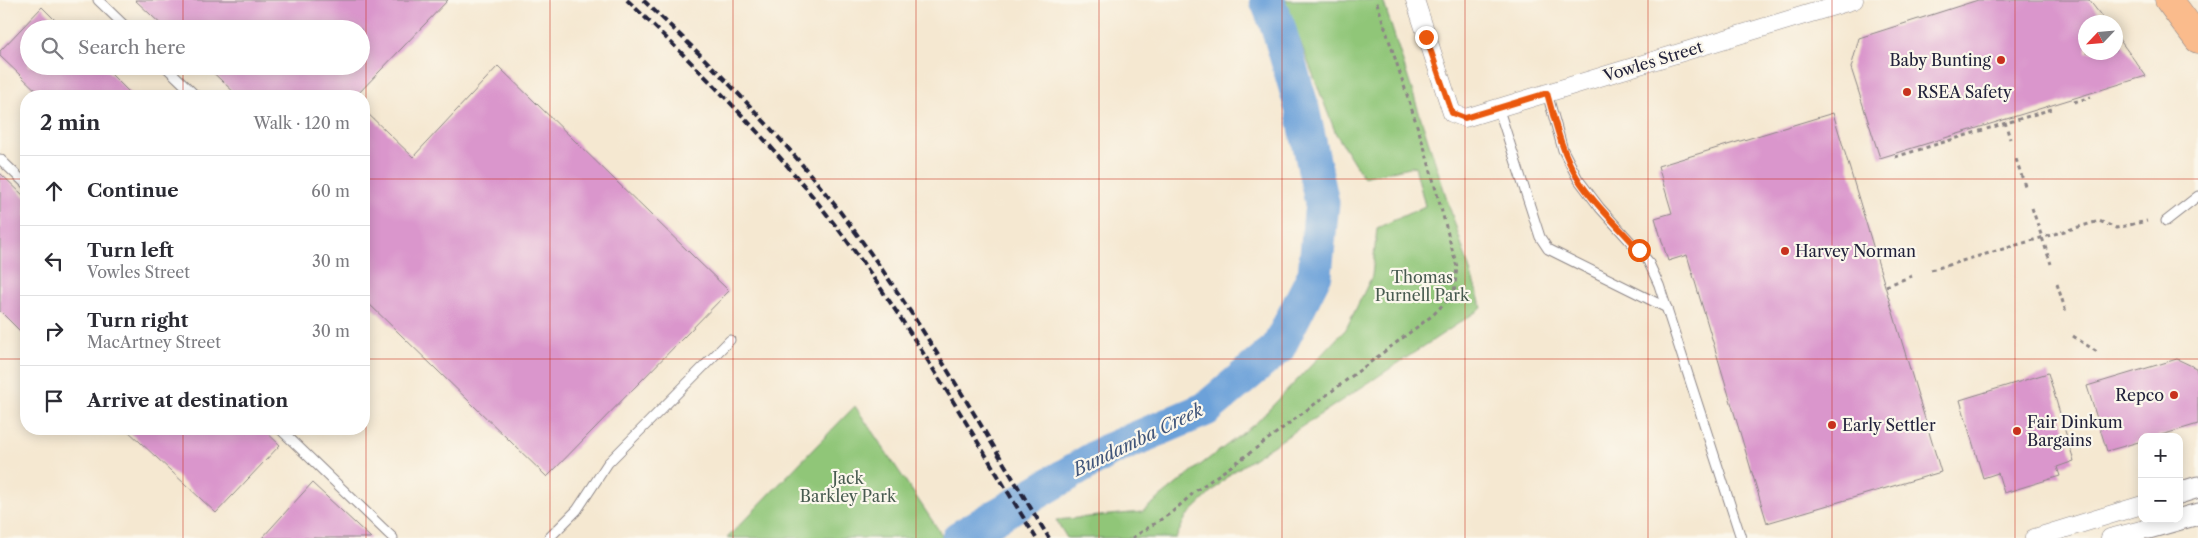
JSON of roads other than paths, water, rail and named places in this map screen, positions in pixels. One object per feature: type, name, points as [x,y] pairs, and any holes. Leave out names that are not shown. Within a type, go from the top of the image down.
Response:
[{"type":"main road","points":[[2169,0],[2198,39]]},
{"type":"street","name":"Vowles Street","points":[[1415,0],[1452,113],[1465,118],[1854,0]]},
{"type":"street","points":[[2183,492],[2198,488]]},
{"type":"street","points":[[2034,538],[2138,506]]},
{"type":"street","points":[[2110,538],[2198,514]]},
{"type":"lane","points":[[98,0],[119,20]]},
{"type":"lane","points":[[174,75],[190,90]]},
{"type":"lane","points":[[1547,93],[1563,150],[1578,179],[1600,208],[1648,261],[1668,308],[1740,538]]},
{"type":"lane","points":[[1498,107],[1538,230],[1548,249],[1668,308]]},
{"type":"lane","points":[[0,159],[20,178]]},
{"type":"lane","points":[[2166,221],[2198,196]]},
{"type":"lane","points":[[548,538],[576,510],[608,463],[730,340]]},
{"type":"lane","points":[[286,435],[393,538]]},
{"type":"waterway","name":"Bundamba Creek","points":[[959,538],[1109,450],[1206,409],[1278,348],[1315,274],[1322,203],[1302,108],[1278,27],[1267,0]]},
{"type":"railway","points":[[627,0],[730,102],[779,156],[825,212],[882,290],[909,331],[1036,538]]},
{"type":"railway","points":[[643,0],[696,50],[746,102],[841,213],[897,291],[1049,538]]},
{"type":"place","name":"Baby Bunting","points":[[2001,60]]},
{"type":"place","name":"RSEA Safety","points":[[1907,92]]},
{"type":"place","name":"Harvey Norman","points":[[1785,251]]},
{"type":"place","name":"Repco","points":[[2174,395]]},
{"type":"place","name":"Early Settler","points":[[1832,425]]},
{"type":"place","name":"Fair Dinkum Bargains","points":[[2017,431]]},
{"type":"park label","name":"Thomas Purnell Park","points":[[1422,286]]},
{"type":"park label","name":"Jack Barkley Park","points":[[848,487]]}]
